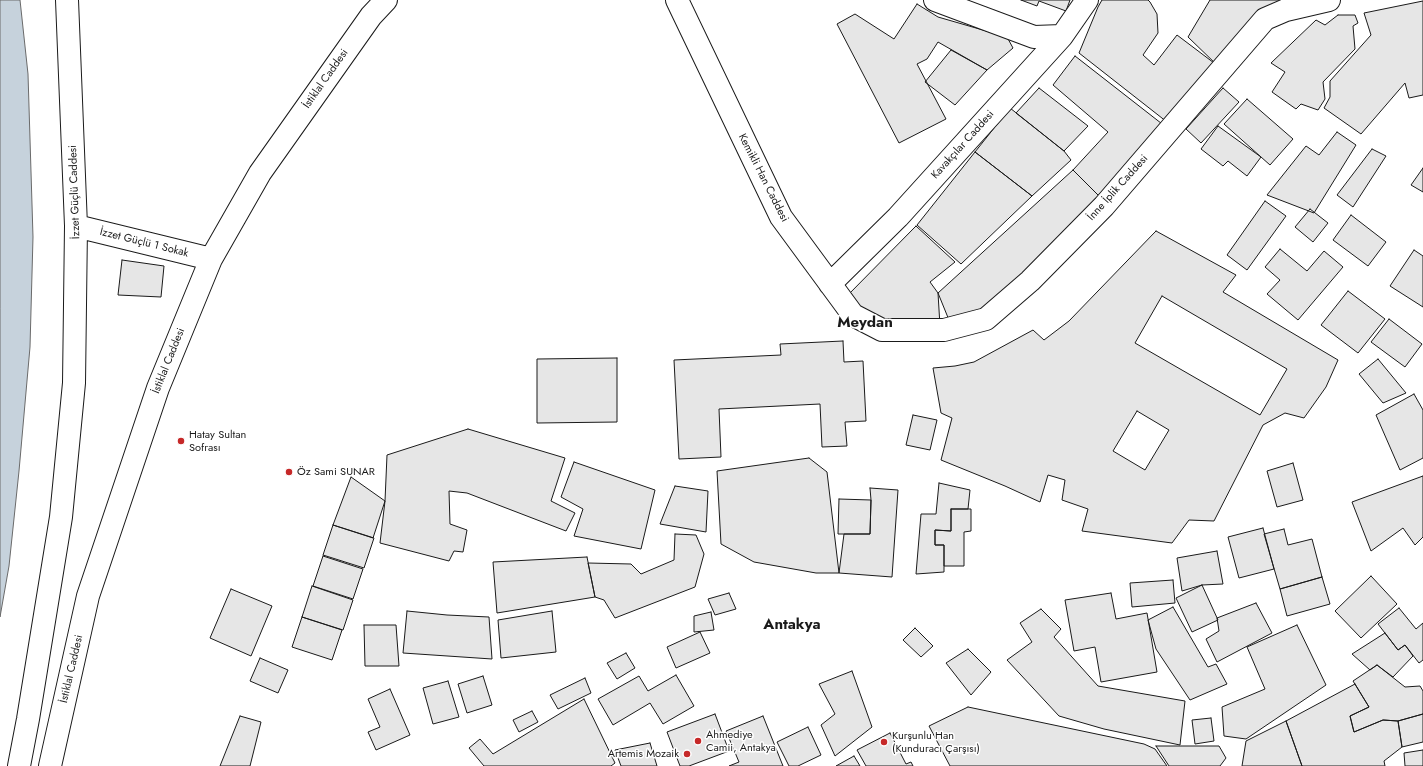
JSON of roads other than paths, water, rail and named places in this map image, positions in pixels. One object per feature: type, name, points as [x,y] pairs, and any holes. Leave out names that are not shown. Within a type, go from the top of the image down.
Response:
[{"type":"main road","name":"İzzet Güçlü Caddesi","points":[[19,766],[61,517],[74,384],[76,226],[67,0]]},
{"type":"main road","name":"İstiklal Caddesi","points":[[50,766],[88,596],[158,388],[211,259],[260,173],[371,16],[386,0]]},
{"type":"main road","name":"Kemikli Han Caddesi","points":[[677,0],[781,217],[853,315],[882,330]]},
{"type":"main road","points":[[935,0],[1034,36],[1062,36]]},
{"type":"main road","name":"Kavakçılar Caddesi","points":[[830,284],[898,217],[1062,36],[1087,0]]},
{"type":"main road","name":"İnne İplik Caddesi","points":[[882,330],[944,330],[986,319],[1030,281],[1104,206],[1265,19],[1286,10],[1329,0]]},
{"type":"main road","name":"İzzet Güçlü 1 Sokak","points":[[76,226],[211,259]]},
{"type":"place","name":"Hatay Sultan Sofrası","points":[[181,441]]},
{"type":"place","name":"Öz Sami SUNAR","points":[[289,472]]},
{"type":"place","name":"Ahmediye Camii, Antakya","points":[[698,741]]},
{"type":"place","name":"Kurşunlu Han (Kunduracı Çarşısı)","points":[[884,742]]},
{"type":"place","name":"Artemis Mozaik","points":[[687,754]]},
{"type":"district","name":"Meydan","points":[[865,323]]},
{"type":"district","name":"Antakya","points":[[792,625]]}]
